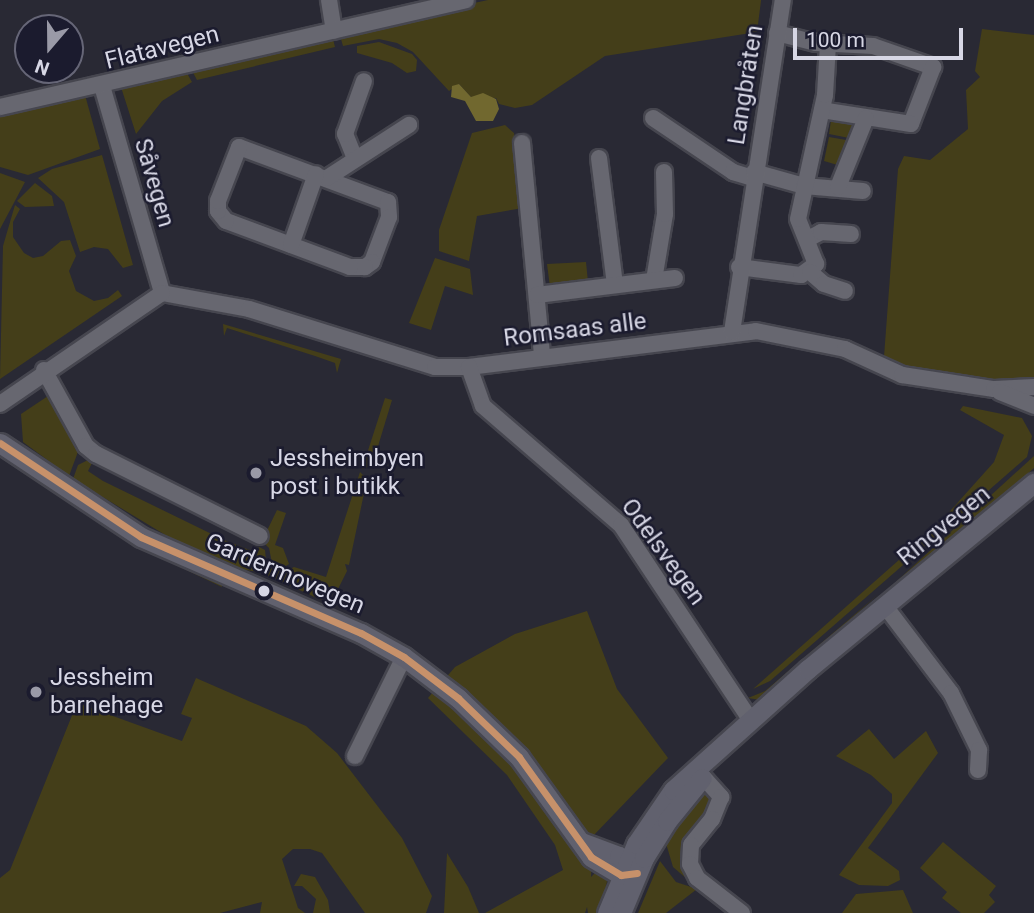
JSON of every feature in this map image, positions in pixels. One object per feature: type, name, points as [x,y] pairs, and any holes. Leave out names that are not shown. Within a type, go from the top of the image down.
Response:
[{"type":"main road","name":"Gardermovegen","points":[[0,443],[141,537],[347,626],[404,657],[458,698],[520,757],[591,857],[629,870]]},
{"type":"main road","name":"Ringvegen","points":[[700,772],[750,719],[1034,483]]},
{"type":"main road","name":"Ringvegen","points":[[629,870],[666,799],[815,675],[833,651]]},
{"type":"main road","points":[[607,913],[629,870]]},
{"type":"main road","points":[[621,913],[629,870]]},
{"type":"street","points":[[329,0],[334,31]]},
{"type":"street","name":"Flatavegen","points":[[0,107],[102,86],[466,0]]},
{"type":"street","name":"Langbråten","points":[[732,332],[738,267],[783,0]]},
{"type":"street","points":[[777,33],[828,44],[873,46],[933,67],[911,124],[822,110]]},
{"type":"street","points":[[738,267],[801,275],[810,272],[816,264],[798,219],[822,110],[828,44]]},
{"type":"street","points":[[354,156],[345,134],[364,81]]},
{"type":"street","name":"Såvegen","points":[[102,86],[162,293]]},
{"type":"street","name":"Langbråten","points":[[653,118],[733,172],[753,175]]},
{"type":"street","points":[[838,187],[866,118]]},
{"type":"street","points":[[291,245],[322,176],[409,125]]},
{"type":"street","points":[[522,143],[542,356]]},
{"type":"street","points":[[239,146],[322,176],[388,202],[389,217],[372,262],[365,267],[350,267],[226,221],[218,201],[239,146]]},
{"type":"street","points":[[599,158],[615,285]]},
{"type":"street","points":[[654,280],[665,214],[664,172]]},
{"type":"street","points":[[753,175],[804,186],[863,191]]},
{"type":"street","points":[[808,239],[821,232],[851,234]]},
{"type":"street","points":[[810,272],[845,291]]},
{"type":"street","points":[[537,295],[675,278]]},
{"type":"street","points":[[0,404],[44,370],[162,293]]},
{"type":"street","name":"Romsaas alle","points":[[162,293],[249,309],[423,364],[469,367],[732,332],[785,334],[845,349],[902,375],[995,389],[1034,387]]},
{"type":"street","name":"Odelsvegen","points":[[469,367],[483,406],[621,525],[750,719]]},
{"type":"street","points":[[44,370],[86,446],[96,454],[260,536]]},
{"type":"street","name":"Romsaas alle","points":[[995,389],[1034,406]]},
{"type":"street","points":[[885,606],[951,693],[979,750],[978,769]]},
{"type":"street","points":[[355,756],[404,657]]},
{"type":"street","points":[[700,772],[721,797],[712,819],[691,845],[690,864],[697,878],[742,913]]},
{"type":"shaded area","points":[[488,0],[761,1],[757,32],[605,56],[532,105],[515,108],[499,104],[496,98],[471,97],[459,84],[449,91],[413,52],[397,43],[379,39],[343,46],[339,32]]},
{"type":"shaded area","points":[[982,29],[1034,35],[1034,383],[883,370],[898,169],[904,156],[930,160],[968,129],[966,90],[980,77],[975,71]]},
{"type":"shaded area","points":[[332,35],[335,47],[197,80],[190,67]]},
{"type":"shaded area","points":[[379,42],[412,54],[417,60],[416,71],[407,73],[392,63],[357,53],[357,46]]},
{"type":"shaded area","points":[[184,68],[192,82],[162,101],[136,134],[120,84]]},
{"type":"shaded area","points":[[459,84],[471,97],[483,93],[496,99],[499,109],[493,121],[476,121],[465,101],[451,97],[452,86]]},
{"type":"shaded area","points":[[85,95],[100,149],[28,175],[0,167],[0,110]]},
{"type":"shaded area","points":[[825,118],[856,118],[854,139],[829,134],[831,120]]},
{"type":"shaded area","points":[[505,125],[514,133],[523,208],[477,216],[469,261],[439,251],[439,230],[472,133]]},
{"type":"shaded area","points":[[829,137],[852,141],[841,166],[824,161]]},
{"type":"shaded area","points":[[102,155],[133,265],[123,268],[108,249],[94,247],[80,252],[64,202],[38,178],[52,169]]},
{"type":"shaded area","points":[[0,173],[25,182],[0,229]]},
{"type":"shaded area","points":[[35,183],[52,196],[54,206],[25,207],[17,201]]},
{"type":"shaded area","points":[[15,205],[20,209],[13,222],[13,237],[24,253],[33,258],[43,256],[61,241],[70,240],[76,256],[69,271],[76,291],[94,301],[108,298],[118,290],[122,296],[0,379],[3,246]]},
{"type":"shaded area","points":[[435,258],[470,269],[473,295],[445,286],[431,330],[409,323]]},
{"type":"shaded area","points":[[586,262],[588,282],[550,287],[547,264]]},
{"type":"shaded area","points":[[223,324],[341,359],[337,373],[335,363],[315,356],[227,328],[224,336]]},
{"type":"shaded area","points":[[51,394],[79,449],[69,476],[23,442],[21,414]]},
{"type":"shaded area","points":[[385,398],[392,400],[372,466],[362,469]]},
{"type":"shaded area","points":[[963,406],[1022,418],[1032,436],[1027,457],[770,681],[753,689],[934,529],[994,462],[1004,435],[960,410]]},
{"type":"shaded area","points":[[1034,456],[1034,468],[984,514],[890,593],[886,591]]},
{"type":"shaded area","points":[[88,460],[93,461],[88,471],[103,481],[224,540],[257,553],[259,547],[265,550],[266,560],[259,572],[239,569],[172,539],[73,479],[78,465]]},
{"type":"shaded area","points":[[360,472],[367,479],[349,565],[345,564],[347,571],[336,593],[327,590],[321,600],[265,574],[269,568],[284,572],[294,567],[326,577]]},
{"type":"shaded area","points":[[277,510],[286,513],[275,545],[283,548],[289,564],[284,567],[272,563],[269,548],[262,541]]},
{"type":"shaded area","points":[[103,521],[221,581],[222,587],[128,542]]},
{"type":"shaded area","points":[[880,593],[760,700],[748,698],[765,691]]},
{"type":"shaded area","points":[[587,611],[617,689],[668,758],[593,836],[591,877],[599,869],[607,881],[602,913],[588,913],[587,907],[585,913],[485,913],[563,870],[555,845],[507,775],[428,698],[433,692],[403,671],[437,688],[455,667],[515,634]]},
{"type":"shaded area","points":[[196,678],[306,726],[337,753],[402,838],[432,896],[426,913],[365,913],[322,853],[310,849],[293,849],[282,859],[298,908],[305,913],[260,913],[262,902],[220,913],[0,913],[0,878],[10,870],[77,703],[182,741],[192,718],[181,714]]},
{"type":"shaded area","points":[[869,729],[894,759],[926,731],[938,753],[868,848],[899,871],[900,880],[888,886],[859,885],[839,875],[892,803],[892,794],[871,775],[836,756]]},
{"type":"shaded area","points":[[704,787],[714,793],[712,809],[686,840],[687,879],[673,867],[665,840]]},
{"type":"shaded area","points":[[943,842],[996,886],[989,895],[995,902],[984,913],[961,913],[942,898],[947,892],[920,868]]},
{"type":"shaded area","points":[[447,853],[468,887],[479,913],[444,913]]},
{"type":"shaded area","points":[[660,861],[676,882],[697,889],[666,913],[638,913]]},
{"type":"shaded area","points":[[301,874],[315,877],[328,900],[330,913],[313,913],[316,899],[302,886],[294,886]]},
{"type":"shaded area","points":[[903,890],[913,913],[842,913],[856,894]]},
{"type":"transit line","points":[[0,443],[141,537],[361,633],[404,657],[458,698],[519,757],[591,857],[621,875],[637,873]]},
{"type":"place","name":"Jessheimbyen post i butikk","points":[[256,473]]},
{"type":"place","name":"Jessheim barnehage","points":[[36,692]]}]
